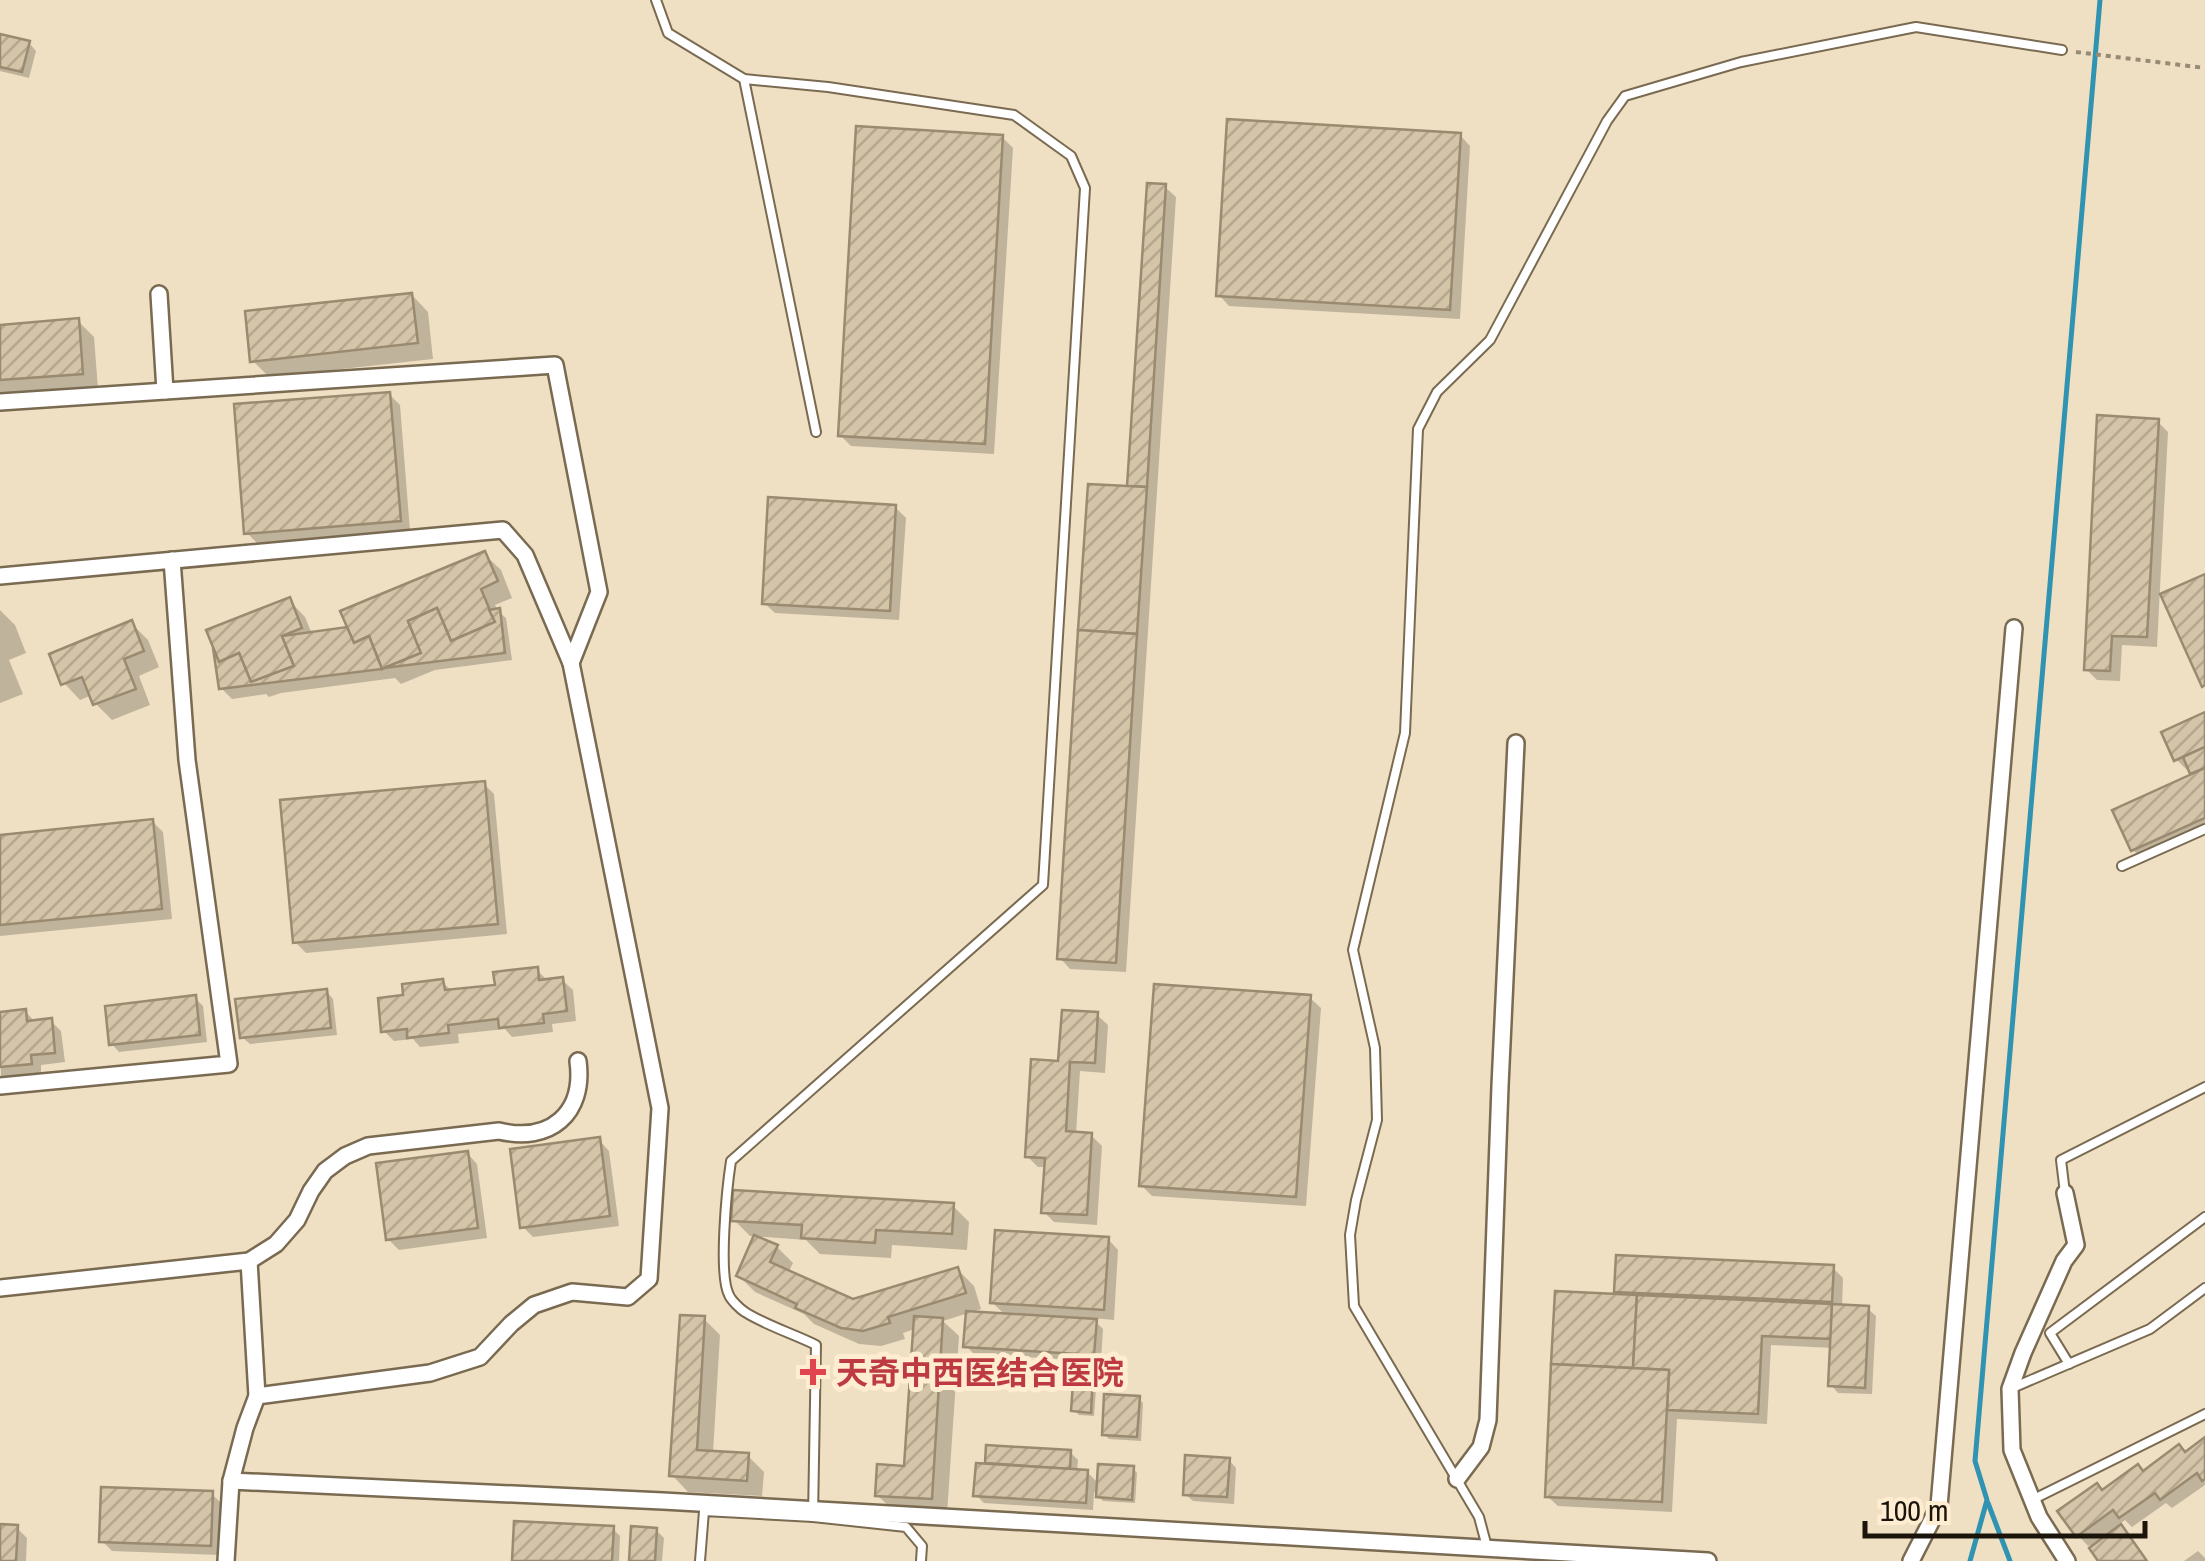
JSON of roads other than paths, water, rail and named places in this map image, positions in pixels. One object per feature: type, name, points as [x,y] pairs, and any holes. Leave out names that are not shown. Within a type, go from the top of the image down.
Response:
[{"type":"street","points":[[158,294],[166,391]]},
{"type":"street","points":[[0,402],[555,364],[599,592],[571,663]]},
{"type":"street","points":[[0,576],[503,530],[524,554],[571,663],[660,1108],[649,1279],[628,1297],[572,1292],[534,1305],[480,1357],[430,1374],[257,1396]]},
{"type":"street","points":[[0,1086],[228,1064],[187,760],[172,560]]},
{"type":"street","points":[[1911,1561],[1939,1506],[2014,628]]},
{"type":"street","points":[[1457,1479],[1481,1447],[1488,1420],[1516,742]]},
{"type":"street","points":[[0,1288],[249,1261],[276,1244],[297,1220],[310,1191],[345,1156],[368,1146],[499,1131],[536,1134],[553,1126],[577,1098],[578,1061]]},
{"type":"street","points":[[2065,1193],[2076,1245],[2064,1261],[2010,1389],[2012,1450],[2039,1517],[2066,1561]]},
{"type":"street","points":[[226,1561],[231,1481],[257,1396],[249,1261]]},
{"type":"street","points":[[231,1481],[1486,1547],[1518,1555],[1708,1561]]},
{"type":"lane","points":[[656,0],[668,33],[744,79],[828,87],[1014,115],[1071,156],[1085,188],[1043,885],[731,1162],[726,1195],[728,1294],[743,1311],[816,1345],[813,1513]]},
{"type":"lane","points":[[1486,1547],[1479,1517],[1354,1306],[1350,1236],[1377,1120],[1374,1048],[1353,950],[1406,732],[1418,429],[1436,392],[1490,340],[1608,121],[1626,96],[1740,62],[1916,27],[2062,50]]},
{"type":"lane","points":[[744,79],[816,432]]},
{"type":"lane","points":[[2122,866],[2205,830]]},
{"type":"lane","points":[[2065,1193],[2061,1160],[2205,1087]]},
{"type":"lane","points":[[2069,1364],[2050,1333],[2205,1218]]},
{"type":"lane","points":[[2010,1389],[2150,1329],[2205,1288]]},
{"type":"lane","points":[[2032,1500],[2205,1414]]},
{"type":"lane","points":[[700,1561],[704,1511],[813,1513],[906,1526],[922,1546],[921,1561]]},
{"type":"waterway","points":[[1970,1561],[1987,1500],[1975,1461],[2100,0]]},
{"type":"waterway","points":[[1988,1503],[2010,1561]]},
{"type":"place","name":"天奇中西医结合医院","points":[[813,1372]]}]
